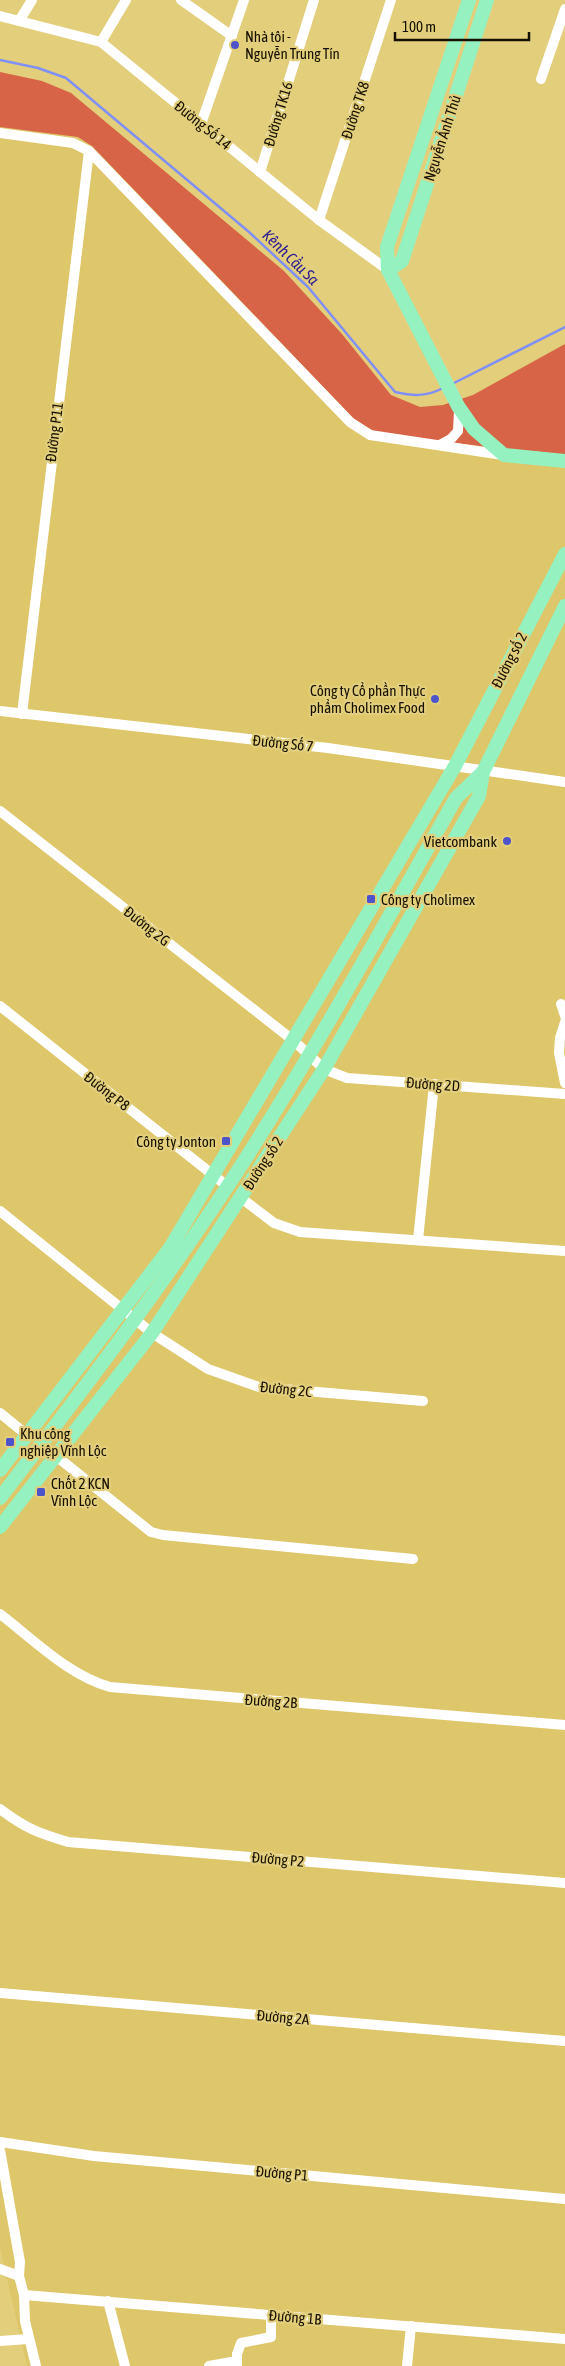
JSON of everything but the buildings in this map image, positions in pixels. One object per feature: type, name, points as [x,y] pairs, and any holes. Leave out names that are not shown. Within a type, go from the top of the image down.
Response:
[{"type":"main road","name":"Nguyễn Ảnh Thủ","points":[[469,0],[387,247],[388,270],[458,406],[474,428],[504,455]]},
{"type":"main road","name":"Nguyễn Ảnh Thủ","points":[[388,270],[402,261],[487,0]]},
{"type":"main road","points":[[504,455],[565,461]]},
{"type":"main road","name":"Đường số 2","points":[[0,1470],[170,1248],[455,766],[565,554]]},
{"type":"main road","name":"Đường số 2","points":[[0,1527],[152,1333],[324,1068],[479,796],[483,772],[565,606]]},
{"type":"main road","name":"Đường số 2","points":[[455,766],[456,798]]},
{"type":"main road","name":"Đường số 2","points":[[0,1498],[135,1320],[227,1186],[308,1054],[456,798],[483,772]]},
{"type":"street","points":[[20,21],[32,0]]},
{"type":"street","points":[[101,42],[126,0]]},
{"type":"street","points":[[181,0],[232,36]]},
{"type":"street","points":[[201,124],[244,0]]},
{"type":"street","name":"Đường TK16","points":[[260,172],[314,0]]},
{"type":"street","name":"Đường TK8","points":[[319,220],[390,0]]},
{"type":"street","points":[[541,79],[565,9]]},
{"type":"street","name":"Đường Số 14","points":[[0,16],[101,42],[319,220],[388,270]]},
{"type":"street","points":[[0,133],[73,143],[89,151],[350,422],[370,435],[504,455]]},
{"type":"street","name":"Đường P11","points":[[22,714],[89,151]]},
{"type":"street","points":[[440,445],[451,439],[458,431],[460,420],[458,406]]},
{"type":"street","points":[[464,449],[473,440],[474,428]]},
{"type":"street","name":"Đường Số 7","points":[[0,711],[328,748],[455,766],[483,772],[565,782]]},
{"type":"street","name":"Đường 2G","points":[[0,811],[294,1041],[308,1054]]},
{"type":"street","points":[[561,1004],[565,1016]]},
{"type":"street","name":"Đường P8","points":[[0,1006],[227,1186]]},
{"type":"street","points":[[565,1022],[560,1038],[559,1053],[565,1083]]},
{"type":"street","name":"Đường 2D","points":[[308,1054],[324,1068],[347,1078],[565,1094]]},
{"type":"street","points":[[418,1240],[434,1084]]},
{"type":"street","points":[[240,1197],[274,1223],[300,1232],[565,1251]]},
{"type":"street","name":"Đường 2C","points":[[0,1212],[152,1333],[208,1369],[259,1387],[424,1401]]},
{"type":"street","points":[[0,1413],[27,1435]]},
{"type":"street","points":[[56,1456],[151,1532],[163,1535],[413,1559]]},
{"type":"street","name":"Đường 2B","points":[[0,1614],[77,1674],[110,1687],[565,1725]]},
{"type":"street","name":"Đường P2","points":[[0,1809],[22,1826],[34,1832],[68,1842],[565,1883]]},
{"type":"street","name":"Đường 2A","points":[[0,1993],[565,2041]]},
{"type":"street","name":"Đường P1","points":[[0,2142],[94,2156],[565,2199]]},
{"type":"street","points":[[0,2150],[20,2262],[19,2276],[24,2295],[25,2321],[36,2366]]},
{"type":"street","points":[[0,2269],[19,2276]]},
{"type":"street","name":"Đường 1B","points":[[24,2295],[565,2339]]},
{"type":"street","points":[[108,2301],[125,2366]]},
{"type":"street","points":[[209,2366],[237,2364],[237,2354],[241,2342],[271,2337],[272,2315]]},
{"type":"street","points":[[407,2366],[411,2326]]},
{"type":"street","points":[[0,2341],[28,2339]]},
{"type":"shaded area","name":"Khu công nghiệp Vĩnh Lộc","points":[[0,72],[42,81],[71,93],[284,271],[342,334],[391,395],[420,407],[443,405],[473,395],[565,344],[565,2366],[27,2366],[0,2248]]},
{"type":"shaded area","points":[[0,72],[42,81],[71,93],[284,271],[342,334],[391,395],[420,407],[443,405],[473,395],[565,344],[565,456],[379,434],[355,420],[92,146],[78,137],[0,127]]},
{"type":"waterway","name":"Kênh Cầu Sa","points":[[0,60],[38,68],[66,78],[249,232],[308,287],[395,392],[419,395],[443,388]]},
{"type":"waterway","name":"Kênh Cầu Sa","points":[[452,384],[565,327]]},
{"type":"place","name":"Nhà tôi - Nguyễn Trung Tín","points":[[235,45]]},
{"type":"place","name":"Công ty Cổ phần Thực phẩm Cholimex Food","points":[[435,699]]},
{"type":"place","name":"Vietcombank","points":[[507,841]]},
{"type":"place","name":"Công ty Cholimex","points":[[371,899]]},
{"type":"place","name":"Công ty Jonton","points":[[226,1141]]},
{"type":"place","name":"Khu công nghiệp Vĩnh Lộc","points":[[10,1442]]},
{"type":"place","name":"Chốt 2 KCN Vĩnh Lộc","points":[[41,1492]]}]
